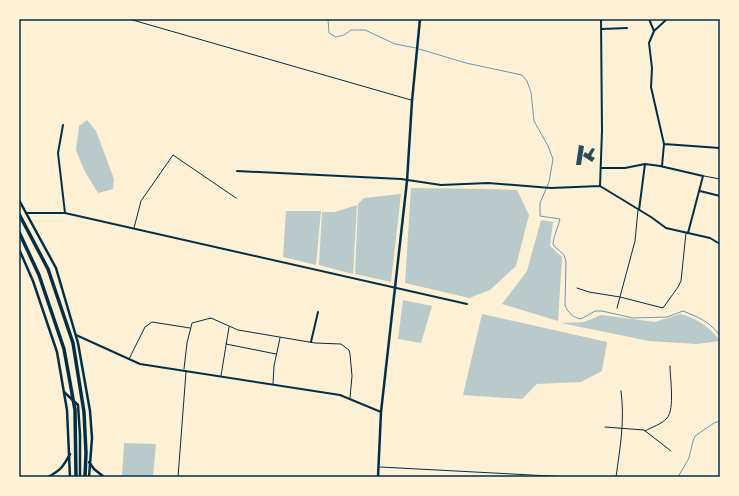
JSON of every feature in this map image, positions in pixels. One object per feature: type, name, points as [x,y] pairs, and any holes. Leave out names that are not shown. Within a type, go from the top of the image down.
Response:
[{"type":"highway","points":[[19,214],[48,269],[73,344],[84,412],[86,453],[85,477]]},
{"type":"highway","points":[[19,232],[40,275],[64,349],[75,410],[77,454],[76,477]]},
{"type":"street","points":[[378,477],[381,412],[407,181],[412,101],[420,19]]},
{"type":"street","points":[[600,186],[602,19]]},
{"type":"street","points":[[649,19],[654,31]]},
{"type":"street","points":[[662,166],[664,144],[651,86],[652,68],[649,43],[654,31],[666,19]]},
{"type":"street","points":[[602,29],[627,28]]},
{"type":"street","points":[[63,125],[58,153],[65,213]]},
{"type":"street","points":[[664,144],[720,148]]},
{"type":"street","points":[[601,168],[625,168],[646,164],[662,166],[703,176],[687,233]]},
{"type":"street","points":[[638,210],[646,164]]},
{"type":"street","points":[[237,171],[401,179],[441,185],[488,183],[551,188],[600,186],[666,228],[710,238],[720,244]]},
{"type":"street","points":[[700,191],[720,196]]},
{"type":"street","points":[[19,200],[56,268],[76,335],[90,411],[92,438],[89,477]]},
{"type":"street","points":[[26,213],[65,213],[467,304]]},
{"type":"street","points":[[19,250],[34,282],[57,352],[67,410],[70,477]]},
{"type":"street","points":[[311,342],[318,312]]},
{"type":"street","points":[[76,335],[140,364],[340,395],[381,412]]},
{"type":"street","points":[[64,392],[78,405],[80,477]]},
{"type":"street","points":[[48,477],[57,472],[63,466],[70,454]]},
{"type":"street","points":[[90,462],[94,469],[104,477]]},
{"type":"lane","points":[[129,19],[412,101]]},
{"type":"lane","points":[[134,228],[141,201],[173,155],[236,198]]},
{"type":"lane","points":[[703,176],[720,179]]},
{"type":"lane","points":[[618,308],[635,241],[638,210]]},
{"type":"lane","points":[[577,288],[589,292],[620,297],[661,308],[666,306],[681,281],[687,233]]},
{"type":"lane","points":[[178,477],[187,343],[192,323],[211,318],[238,330],[311,342],[338,343],[349,350],[352,376],[350,399]]},
{"type":"lane","points":[[129,360],[145,327],[152,322],[191,328]]},
{"type":"lane","points":[[221,376],[229,326]]},
{"type":"lane","points":[[273,384],[276,354],[280,337]]},
{"type":"lane","points":[[226,344],[276,354]]},
{"type":"lane","points":[[645,431],[664,421],[670,414],[670,366]]},
{"type":"lane","points":[[616,477],[622,428],[623,405],[621,391]]},
{"type":"lane","points":[[605,427],[641,429],[671,451]]},
{"type":"lane","points":[[378,466],[569,477]]},
{"type":"shaded area","points":[[87,120],[96,131],[114,179],[113,189],[98,193],[84,170],[76,150],[79,126]]},
{"type":"shaded area","points":[[411,188],[517,190],[529,215],[516,266],[490,290],[469,298],[405,283]]},
{"type":"shaded area","points":[[401,194],[391,282],[355,274],[358,204],[364,198]]},
{"type":"shaded area","points":[[357,205],[353,274],[319,265],[322,212],[335,212]]},
{"type":"shaded area","points":[[286,211],[321,211],[316,265],[283,257]]},
{"type":"shaded area","points":[[541,220],[553,222],[550,246],[562,257],[558,321],[502,304],[527,271]]},
{"type":"shaded area","points":[[403,300],[432,306],[421,343],[398,339]]},
{"type":"shaded area","points":[[482,314],[607,342],[602,371],[581,382],[537,384],[522,399],[463,395]]},
{"type":"shaded area","points":[[680,314],[702,324],[717,336],[720,341],[697,344],[649,341],[561,323],[584,322],[601,315],[655,322]]},
{"type":"shaded area","points":[[124,443],[156,444],[153,477],[122,477]]},
{"type":"building","points":[[579,145],[584,146],[581,165],[576,165]]},
{"type":"building","points":[[592,148],[595,149],[591,156],[595,158],[592,162],[583,156],[585,152],[588,154]]},
{"type":"waterway","points":[[328,19],[329,33],[336,37],[344,35],[351,30],[365,30],[395,44],[416,48]]},
{"type":"waterway","points":[[419,49],[466,63],[522,75],[527,81],[531,92],[534,121],[548,146],[553,159],[549,182],[540,203],[540,216],[560,219],[553,245],[564,255],[566,261],[565,305],[571,314],[581,319],[595,311],[602,311],[633,318],[667,317],[683,311],[699,318],[713,327],[720,336]]},
{"type":"waterway","points":[[678,477],[689,458],[695,436],[714,423],[720,421]]}]
